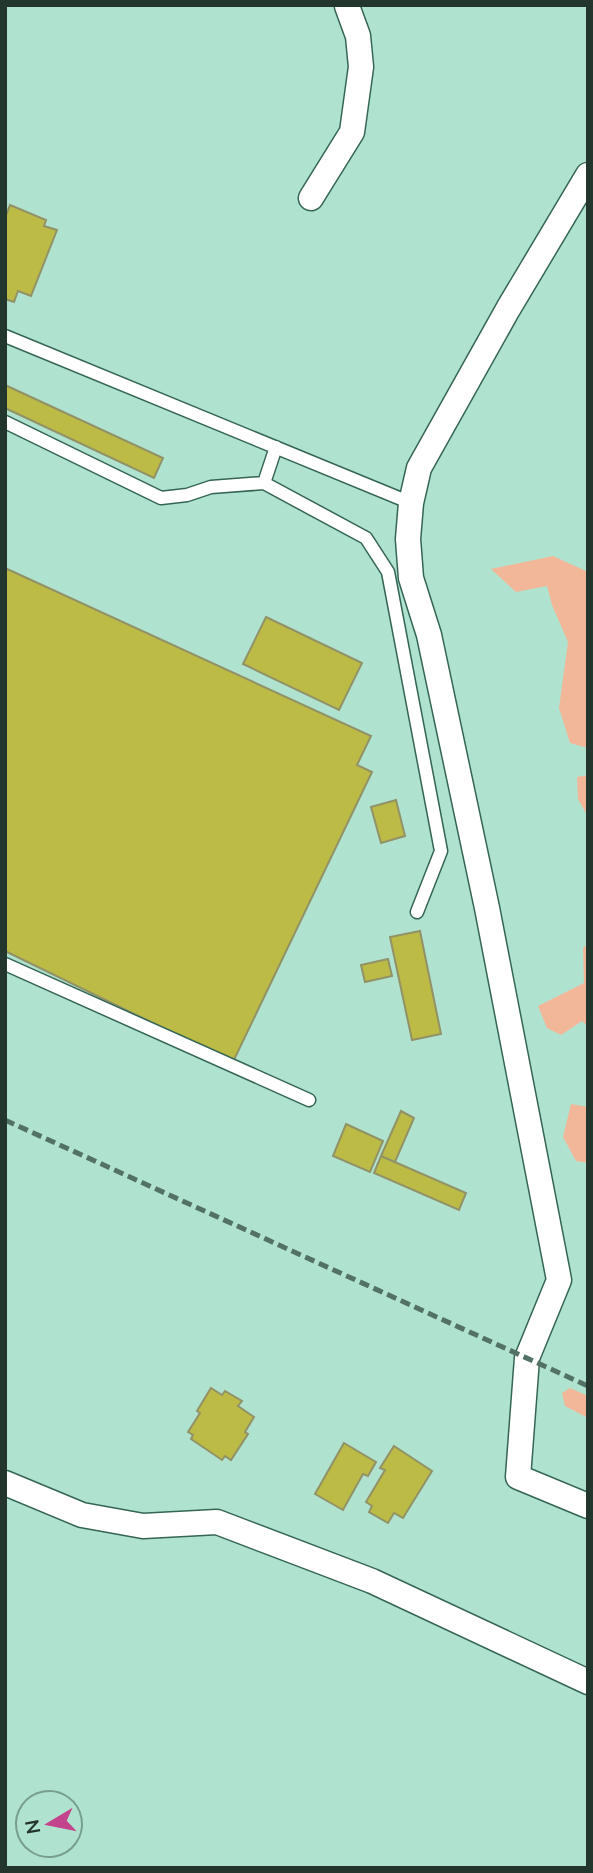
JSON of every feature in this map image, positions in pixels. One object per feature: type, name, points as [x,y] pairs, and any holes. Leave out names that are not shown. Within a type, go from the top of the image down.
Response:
[{"type":"street","points":[[311,198],[352,132],[361,66],[358,36],[347,6]]},
{"type":"street","points":[[588,175],[508,309],[419,468],[411,503],[408,539],[411,578],[429,635],[484,894],[559,1280],[527,1358],[518,1478],[588,1506]]},
{"type":"street","points":[[5,1483],[82,1515],[143,1526],[217,1522],[372,1581],[588,1682]]},
{"type":"lane","points":[[5,336],[411,503]]},
{"type":"lane","points":[[5,422],[161,498],[187,495],[211,487],[264,483],[366,538],[388,572],[441,851],[416,912]]},
{"type":"lane","points":[[264,483],[276,447]]},
{"type":"lane","points":[[5,964],[309,1100]]},
{"type":"shaded area","points":[[553,556],[588,572],[588,748],[570,743],[559,708],[568,642],[547,586],[516,592],[491,569]]},
{"type":"shaded area","points":[[588,775],[588,817],[578,799],[577,777]]},
{"type":"shaded area","points":[[588,944],[588,1026],[582,1021],[561,1035],[547,1028],[538,1006],[584,983],[583,948]]},
{"type":"shaded area","points":[[571,1104],[588,1107],[588,1163],[576,1161],[563,1137]]},
{"type":"shaded area","points":[[570,1388],[588,1396],[588,1418],[565,1406],[562,1393]]},
{"type":"building","points":[[10,205],[46,220],[44,226],[57,230],[31,296],[18,291],[14,302],[5,299],[5,218]]},
{"type":"building","points":[[5,385],[163,458],[154,478],[5,408]]},
{"type":"building","points":[[5,568],[371,736],[357,765],[372,772],[233,1062],[5,951]]},
{"type":"building","points":[[266,617],[362,663],[339,710],[243,664]]},
{"type":"building","points":[[396,800],[405,836],[381,843],[371,807]]},
{"type":"building","points":[[420,931],[441,1034],[412,1040],[390,937]]},
{"type":"building","points":[[388,959],[392,976],[365,982],[361,965]]},
{"type":"building","points":[[401,1111],[414,1118],[395,1162],[381,1156]]},
{"type":"building","points":[[346,1124],[383,1141],[370,1172],[333,1156]]},
{"type":"building","points":[[381,1156],[466,1193],[459,1210],[374,1173]]},
{"type":"building","points":[[211,1388],[222,1395],[225,1391],[242,1401],[238,1406],[254,1417],[245,1432],[248,1434],[231,1460],[225,1456],[222,1460],[191,1439],[193,1435],[188,1432]]},
{"type":"building","points":[[344,1443],[376,1462],[368,1476],[363,1474],[343,1510],[315,1494]]},
{"type":"building","points":[[394,1446],[432,1471],[403,1518],[394,1513],[388,1523],[369,1512],[372,1506],[366,1502],[385,1470],[380,1468]]},
{"type":"railway","points":[[5,1120],[588,1386]]}]
